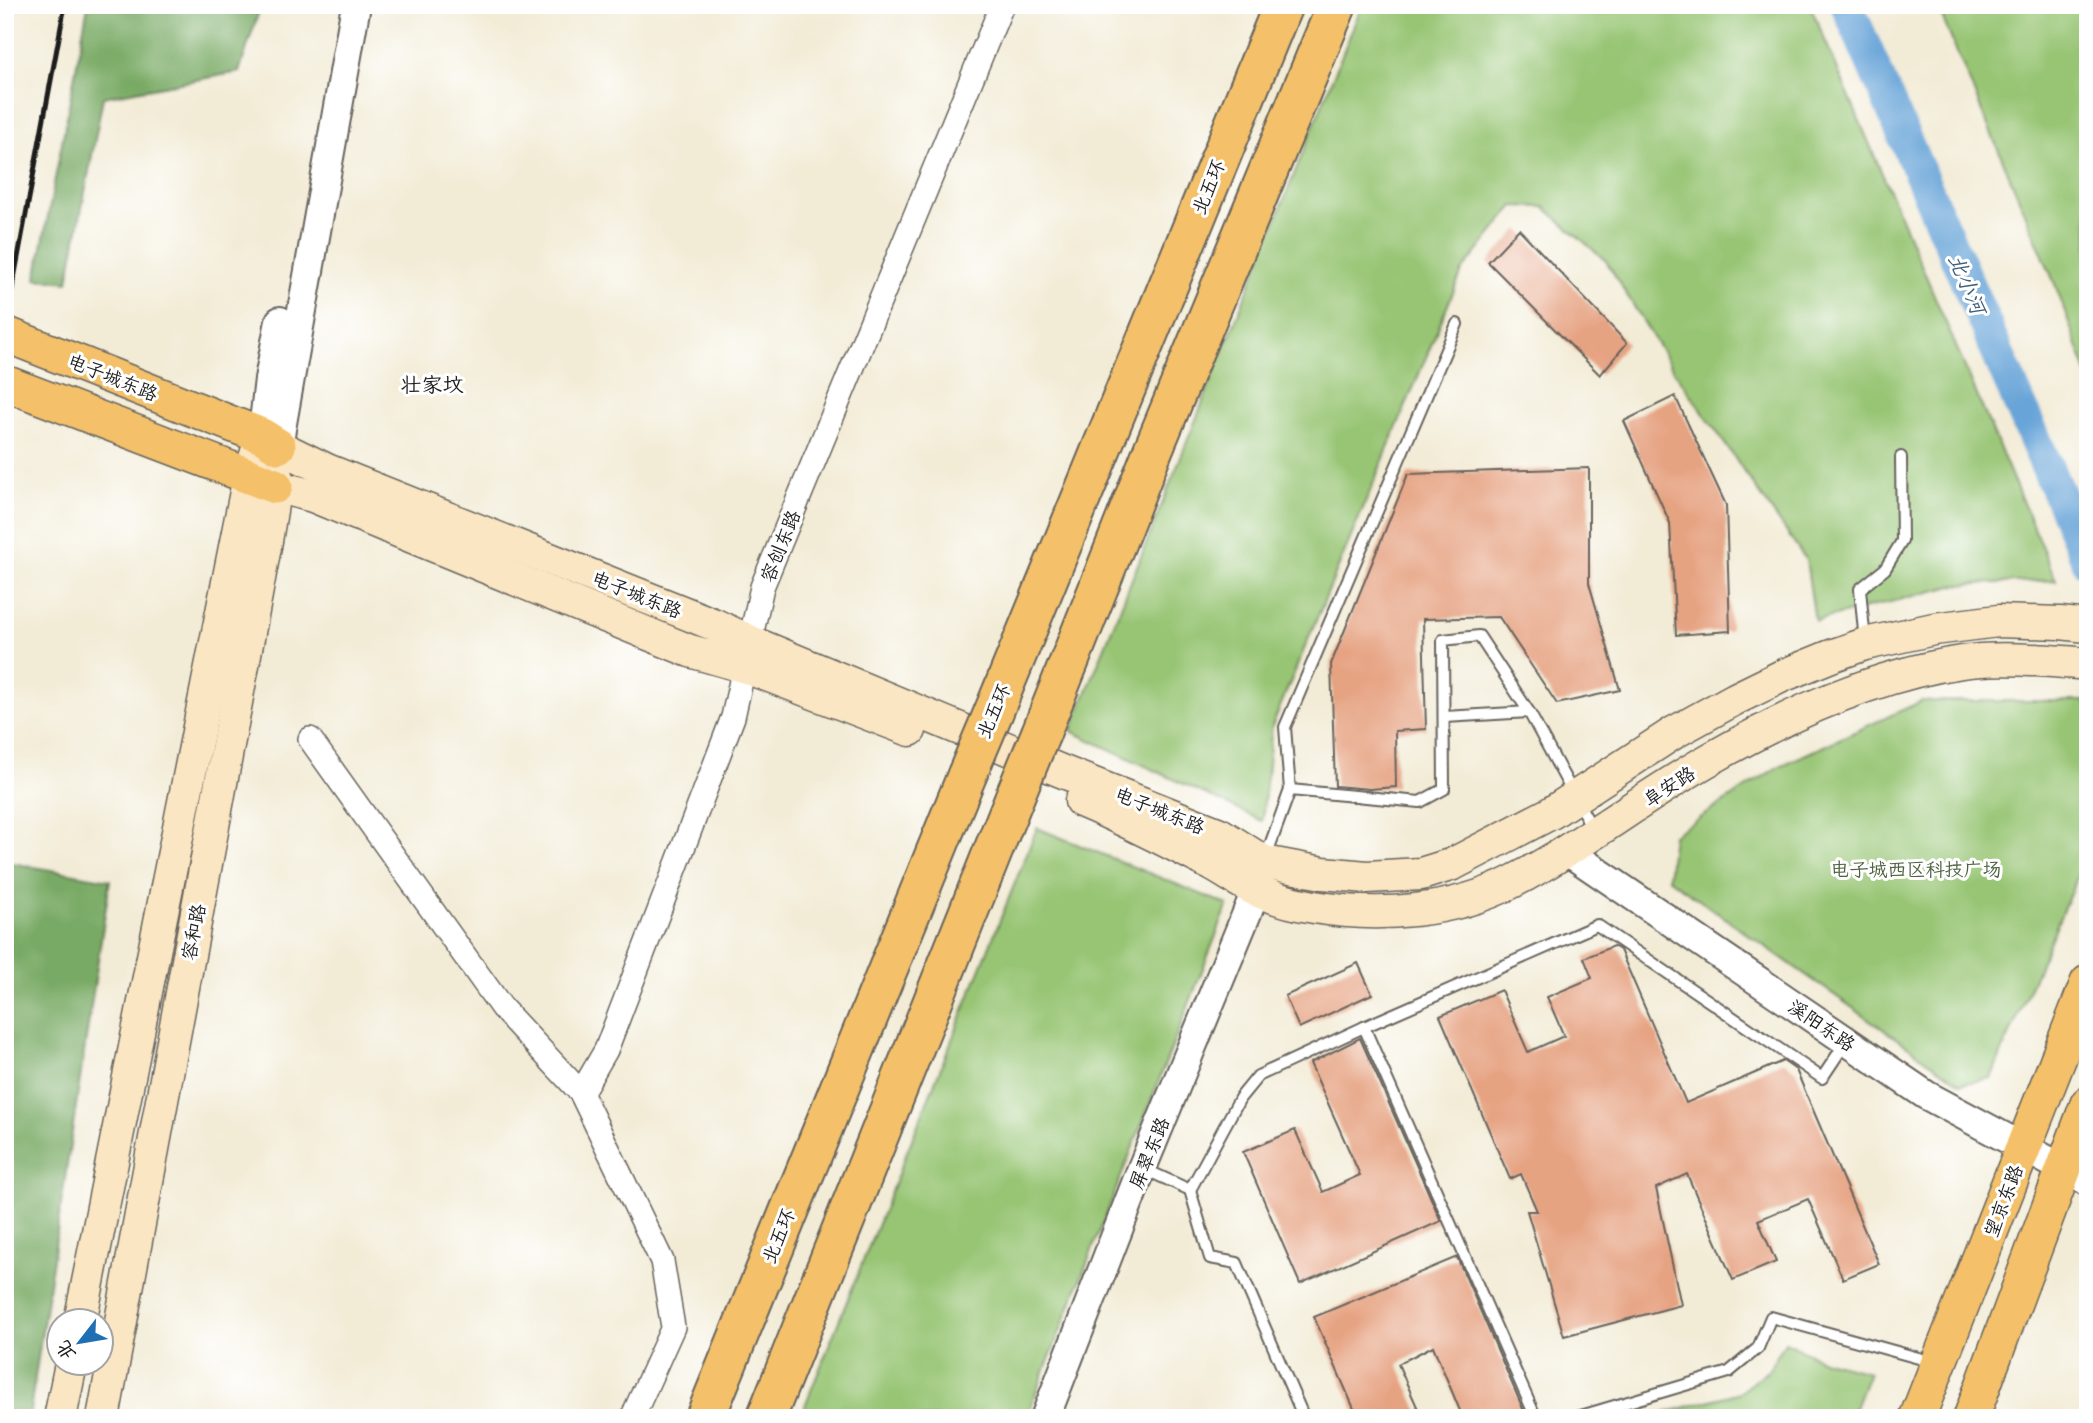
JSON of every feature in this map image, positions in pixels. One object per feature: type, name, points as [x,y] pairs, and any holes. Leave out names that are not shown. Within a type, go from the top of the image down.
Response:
[{"type":"highway","points":[[1250,83],[1264,5]]},
{"type":"highway","name":"北五环","points":[[705,1418],[1283,5]]},
{"type":"highway","points":[[766,1418],[1153,450],[1337,5]]},
{"type":"main road","name":"电子城东路","points":[[5,334],[270,441],[327,470],[715,625],[748,654]]},
{"type":"main road","name":"电子城东路","points":[[5,383],[262,481],[325,501],[657,638],[748,654],[1109,813],[1212,864],[1260,876]]},
{"type":"main road","name":"容和路","points":[[83,1308],[270,441]]},
{"type":"main road","name":"容和路","points":[[103,1418],[262,481]]},
{"type":"main road","points":[[1260,876],[1323,873],[1367,877],[1421,874],[1453,864],[1551,813],[1675,732],[1735,699],[1782,676],[1865,644],[1934,629],[1998,621],[2074,625]]},
{"type":"main road","name":"阜安路","points":[[1260,876],[1313,907],[1367,912],[1423,909],[1470,899],[1511,883],[1567,851],[1711,759],[1768,727],[1833,699],[1899,676],[1963,662],[2078,663]]},
{"type":"main road","name":"望京东路","points":[[1917,1418],[2088,984]]},
{"type":"main road","points":[[1971,1418],[2076,1175],[2088,1104]]},
{"type":"main road","points":[[60,1418],[68,1378]]},
{"type":"street","points":[[270,441],[269,379],[341,5]]},
{"type":"street","points":[[270,441],[356,5]]},
{"type":"street","name":"容创东路","points":[[581,1093],[606,1050],[733,717],[762,587],[1002,5]]},
{"type":"street","points":[[310,739],[502,1008],[581,1093],[662,1261],[673,1327],[632,1418]]},
{"type":"street","name":"溪阳东路","points":[[1567,851],[1926,1095],[2076,1175]]},
{"type":"street","name":"屏翠东路","points":[[1045,1418],[1260,876]]},
{"type":"lane","points":[[1260,876],[1290,790],[1284,727],[1457,324]]},
{"type":"lane","points":[[1865,644],[1860,589],[1885,569],[1902,541],[1901,457]]},
{"type":"lane","points":[[1290,790],[1420,802],[1444,789],[1443,640],[1479,636],[1530,712],[1594,833]]},
{"type":"lane","points":[[1445,717],[1530,712]]},
{"type":"lane","points":[[1304,1418],[1237,1263],[1210,1258],[1190,1190],[1240,1098],[1258,1076],[1597,925],[1822,1078],[1846,1042]]},
{"type":"lane","points":[[1364,1027],[1536,1418]]},
{"type":"lane","points":[[1142,1168],[1190,1190]]},
{"type":"lane","points":[[1574,1418],[1729,1372],[1758,1348],[1771,1317],[1939,1364]]},
{"type":"green space","points":[[88,5],[261,5],[239,72],[103,97],[68,282],[36,279]]},
{"type":"green space","points":[[1362,5],[1810,5],[2056,580],[1957,585],[1815,621],[1806,560],[1672,368],[1606,261],[1544,207],[1514,206],[1462,271],[1272,726],[1262,821],[1071,731]]},
{"type":"green space","points":[[1937,5],[2088,5],[2088,376],[2055,284]]},
{"type":"green space","name":"电子城西区科技广场","points":[[1922,701],[2085,701],[2088,707],[2088,852],[1991,1078],[1961,1084],[1668,878],[1673,835],[1778,767]]},
{"type":"green space","points":[[1037,828],[1228,905],[1026,1418],[800,1418]]},
{"type":"green space","points":[[5,862],[110,880],[29,1418],[5,1418]]},
{"type":"green space","points":[[1785,1342],[1822,1360],[1869,1372],[1851,1418],[1647,1418],[1740,1392],[1770,1368]]},
{"type":"building","points":[[1519,229],[1627,343],[1600,375],[1488,262]]},
{"type":"building","points":[[1675,396],[1726,505],[1730,631],[1676,635],[1670,523],[1624,421]]},
{"type":"building","points":[[1589,468],[1589,583],[1620,690],[1557,704],[1499,617],[1423,619],[1426,729],[1395,731],[1396,787],[1370,789],[1335,786],[1331,664],[1408,474]]},
{"type":"building","points":[[1613,946],[1620,950],[1686,1103],[1783,1061],[1796,1070],[1879,1264],[1843,1279],[1808,1199],[1758,1220],[1776,1262],[1733,1280],[1687,1174],[1656,1188],[1681,1305],[1564,1336],[1527,1211],[1537,1211],[1521,1174],[1510,1179],[1440,1016],[1501,990],[1528,1052],[1564,1036],[1547,997],[1592,978],[1584,958]]},
{"type":"building","points":[[1358,963],[1372,994],[1299,1028],[1285,996]]},
{"type":"building","points":[[1360,1038],[1441,1221],[1300,1284],[1243,1152],[1295,1130],[1323,1192],[1360,1175],[1310,1063]]},
{"type":"building","points":[[1457,1257],[1527,1418],[1463,1418],[1433,1346],[1398,1364],[1422,1418],[1358,1418],[1314,1317]]},
{"type":"waterway","name":"北小河","points":[[1847,5],[2088,562]]},
{"type":"railway","points":[[5,327],[65,5]]},
{"type":"district","name":"壮家坟","points":[[432,385]]}]
